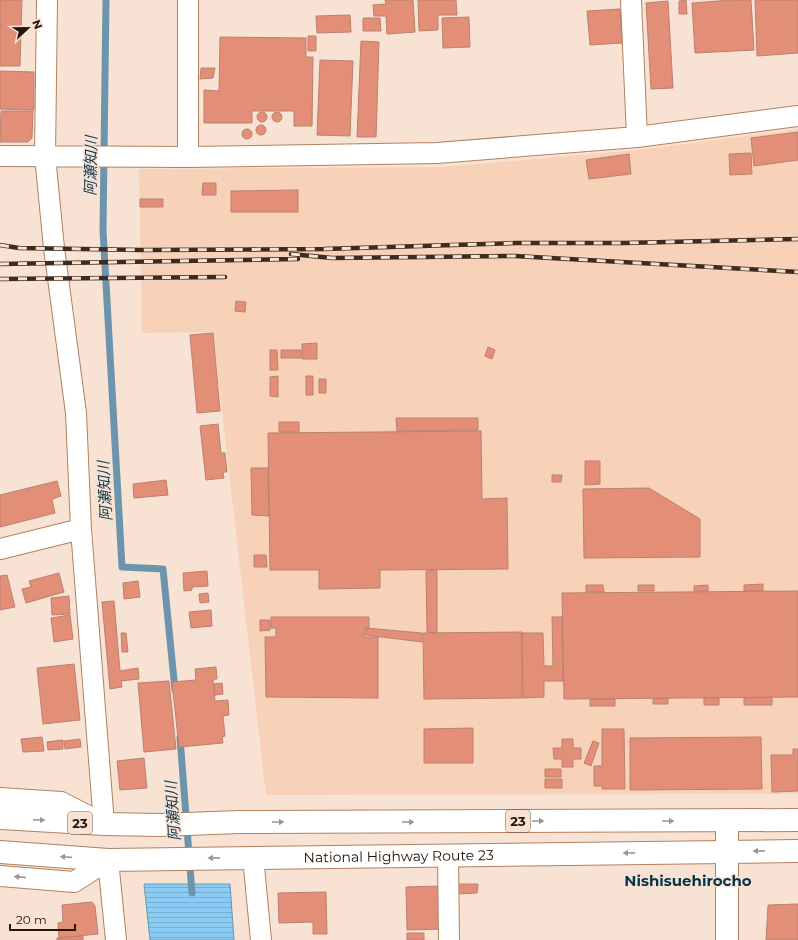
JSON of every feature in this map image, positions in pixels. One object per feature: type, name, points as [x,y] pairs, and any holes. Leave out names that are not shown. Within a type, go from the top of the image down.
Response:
[{"type":"main road","name":"23","points":[[0,818],[104,824],[160,825],[239,822],[798,820]]},
{"type":"main road","points":[[727,820],[727,940]]},
{"type":"main road","name":"National Highway Route 23","points":[[0,852],[113,859],[798,851]]},
{"type":"street","points":[[47,0],[45,156],[54,248],[76,413],[81,529],[104,824]]},
{"type":"street","points":[[180,157],[188,0]]},
{"type":"street","points":[[631,0],[637,136]]},
{"type":"street","points":[[0,156],[180,157],[437,153],[637,136],[798,116]]},
{"type":"street","points":[[0,549],[81,529]]},
{"type":"street","points":[[0,798],[61,802],[104,824]]},
{"type":"street","points":[[448,854],[449,940]]},
{"type":"street","points":[[253,857],[261,940]]},
{"type":"street","points":[[0,876],[74,882],[113,859],[116,940]]},
{"type":"shaded area","points":[[798,129],[798,794],[266,795],[213,332],[142,333],[139,169],[442,167],[638,150]]},
{"type":"water","points":[[144,884],[230,884],[234,940],[150,940]]},
{"type":"building","points":[[0,0],[22,0],[20,66],[0,66]]},
{"type":"building","points":[[385,0],[413,0],[415,32],[387,34],[386,16],[374,16],[373,5],[386,4]]},
{"type":"building","points":[[418,0],[456,0],[457,15],[438,15],[438,30],[419,31]]},
{"type":"building","points":[[686,0],[687,14],[679,14],[679,1]]},
{"type":"building","points":[[751,0],[754,50],[695,53],[692,3]]},
{"type":"building","points":[[755,0],[798,0],[798,53],[757,56]]},
{"type":"building","points":[[668,1],[673,88],[651,89],[646,3]]},
{"type":"building","points":[[620,9],[622,43],[590,45],[587,11]]},
{"type":"building","points":[[350,15],[351,32],[317,33],[316,16]]},
{"type":"building","points":[[469,17],[470,47],[443,48],[442,18]]},
{"type":"building","points":[[363,18],[380,18],[381,31],[363,31]]},
{"type":"building","points":[[308,36],[316,36],[316,51],[308,51]]},
{"type":"building","points":[[220,37],[306,38],[306,57],[313,57],[312,126],[294,126],[294,111],[252,111],[252,123],[204,123],[204,90],[219,91]]},
{"type":"building","points":[[361,41],[379,42],[376,137],[357,137]]},
{"type":"building","points":[[320,60],[353,61],[350,136],[317,135]]},
{"type":"building","points":[[201,68],[215,68],[213,78],[200,79]]},
{"type":"building","points":[[0,71],[34,72],[34,110],[0,109]]},
{"type":"building","points":[[1,111],[33,111],[32,138],[28,142],[0,142]]},
{"type":"building","points":[[262,112],[267,117],[262,122],[257,117]]},
{"type":"building","points":[[277,112],[282,117],[277,122],[272,117]]},
{"type":"building","points":[[261,125],[266,130],[261,135],[256,130]]},
{"type":"building","points":[[247,129],[252,134],[247,139],[242,134]]},
{"type":"building","points":[[798,132],[798,160],[754,166],[751,138]]},
{"type":"building","points":[[751,153],[752,174],[730,175],[729,154]]},
{"type":"building","points":[[629,154],[631,174],[589,179],[586,160]]},
{"type":"building","points":[[203,183],[216,183],[216,195],[202,195]]},
{"type":"building","points":[[298,190],[298,212],[231,212],[231,191]]},
{"type":"building","points":[[140,199],[163,199],[163,207],[140,207]]},
{"type":"building","points":[[236,301],[246,302],[245,312],[235,311]]},
{"type":"building","points":[[213,333],[220,411],[197,413],[190,335]]},
{"type":"building","points":[[317,343],[317,359],[302,359],[302,344]]},
{"type":"building","points":[[488,347],[495,350],[492,359],[485,356]]},
{"type":"building","points":[[270,350],[277,350],[278,370],[270,370]]},
{"type":"building","points":[[281,350],[301,350],[301,358],[281,358]]},
{"type":"building","points":[[278,376],[278,397],[270,396],[270,377]]},
{"type":"building","points":[[306,376],[313,376],[313,395],[306,395]]},
{"type":"building","points":[[319,379],[326,379],[326,393],[319,393]]},
{"type":"building","points":[[396,418],[478,418],[478,430],[397,431]]},
{"type":"building","points":[[279,422],[299,422],[299,432],[279,432]]},
{"type":"building","points":[[218,424],[221,453],[225,453],[227,472],[223,472],[224,478],[206,480],[200,426]]},
{"type":"building","points":[[481,431],[482,499],[507,498],[508,569],[380,570],[380,588],[319,589],[319,570],[270,570],[268,433]]},
{"type":"building","points":[[585,461],[600,461],[600,484],[585,485]]},
{"type":"building","points":[[251,468],[268,468],[269,516],[252,515]]},
{"type":"building","points":[[552,475],[562,475],[561,482],[552,482]]},
{"type":"building","points":[[166,480],[168,495],[134,498],[133,484]]},
{"type":"building","points":[[57,481],[61,496],[52,499],[55,513],[0,527],[0,495]]},
{"type":"building","points":[[649,488],[700,519],[700,557],[584,558],[583,489]]},
{"type":"building","points":[[254,555],[266,555],[267,567],[254,567]]},
{"type":"building","points":[[437,570],[437,633],[427,632],[426,571]]},
{"type":"building","points":[[207,571],[208,586],[192,587],[192,590],[184,591],[183,573]]},
{"type":"building","points":[[59,573],[64,592],[26,603],[22,589],[31,587],[29,581]]},
{"type":"building","points":[[7,575],[15,607],[0,610],[0,576]]},
{"type":"building","points":[[138,581],[140,597],[124,599],[123,583]]},
{"type":"building","points":[[763,584],[763,591],[744,591],[744,585]]},
{"type":"building","points":[[586,585],[603,585],[604,592],[586,592]]},
{"type":"building","points":[[638,585],[654,585],[654,591],[638,591]]},
{"type":"building","points":[[708,585],[708,591],[694,591],[694,586]]},
{"type":"building","points":[[798,591],[798,697],[564,699],[562,593]]},
{"type":"building","points":[[208,593],[209,602],[200,603],[199,594]]},
{"type":"building","points":[[69,596],[70,614],[52,615],[51,598]]},
{"type":"building","points":[[114,601],[120,671],[138,668],[139,679],[121,681],[122,687],[110,689],[102,602]]},
{"type":"building","points":[[211,610],[212,626],[191,628],[189,612]]},
{"type":"building","points":[[70,615],[73,639],[54,642],[51,618]]},
{"type":"building","points":[[271,617],[369,617],[369,628],[365,628],[365,637],[378,637],[378,698],[266,697],[265,637],[276,637],[276,628],[271,628]]},
{"type":"building","points":[[552,617],[562,617],[563,681],[544,681],[544,697],[523,698],[522,633],[543,633],[544,666],[553,666]]},
{"type":"building","points":[[260,620],[270,620],[270,630],[260,631]]},
{"type":"building","points":[[366,628],[422,633],[422,642],[366,635]]},
{"type":"building","points":[[522,632],[522,698],[424,699],[423,633]]},
{"type":"building","points":[[121,633],[126,633],[128,652],[122,652]]},
{"type":"building","points":[[74,664],[80,720],[43,724],[37,668]]},
{"type":"building","points":[[216,667],[217,679],[213,679],[215,701],[228,700],[229,715],[223,716],[225,736],[222,737],[223,743],[179,747],[172,682],[196,680],[195,669]]},
{"type":"building","points":[[169,681],[176,749],[144,752],[138,683]]},
{"type":"building","points":[[222,683],[223,694],[215,695],[214,684]]},
{"type":"building","points":[[772,697],[772,705],[744,705],[744,698]]},
{"type":"building","points":[[668,698],[668,704],[653,704],[653,699]]},
{"type":"building","points":[[704,698],[719,698],[719,705],[704,705]]},
{"type":"building","points":[[590,699],[615,699],[615,706],[590,706]]},
{"type":"building","points":[[473,728],[473,763],[424,763],[424,729]]},
{"type":"building","points":[[602,729],[624,729],[625,789],[602,789],[602,786],[594,786],[594,766],[602,766]]},
{"type":"building","points":[[42,737],[44,751],[23,752],[21,739]]},
{"type":"building","points":[[761,737],[762,789],[630,790],[630,738]]},
{"type":"building","points":[[80,739],[81,747],[65,749],[64,741]]},
{"type":"building","points":[[562,739],[573,739],[573,748],[581,748],[581,759],[573,759],[573,767],[562,767],[562,759],[554,759],[553,748],[562,748]]},
{"type":"building","points":[[63,740],[63,749],[48,750],[47,742]]},
{"type":"building","points":[[593,741],[599,743],[591,766],[584,763]]},
{"type":"building","points":[[793,749],[798,749],[798,791],[772,792],[771,755],[793,755]]},
{"type":"building","points":[[144,758],[147,788],[120,790],[117,761]]},
{"type":"building","points":[[545,769],[561,769],[561,777],[545,777]]},
{"type":"building","points":[[545,779],[562,779],[562,788],[545,788]]},
{"type":"building","points":[[455,884],[478,884],[477,893],[455,894]]},
{"type":"building","points":[[442,886],[443,929],[407,930],[406,887]]},
{"type":"building","points":[[326,892],[327,934],[313,934],[313,922],[279,923],[278,893]]},
{"type":"building","points":[[92,902],[95,906],[98,934],[59,938],[58,923],[63,922],[62,905]]},
{"type":"building","points":[[798,904],[798,940],[766,940],[768,905]]},
{"type":"building","points":[[407,933],[424,933],[424,940],[407,940]]},
{"type":"building","points":[[83,936],[83,940],[57,940],[57,938]]},
{"type":"waterway","name":"阿瀬知川","points":[[106,0],[103,230],[122,567],[163,569],[175,690]]},
{"type":"waterway","name":"阿瀬知川","points":[[180,738],[192,893]]},
{"type":"railway","points":[[0,245],[19,248],[143,250],[324,249],[516,243],[624,243],[798,239]]},
{"type":"railway","points":[[291,254],[332,258],[515,256],[798,272]]},
{"type":"railway","points":[[0,264],[298,259]]},
{"type":"railway","points":[[0,279],[225,277]]},
{"type":"district","name":"Nishisuehirocho","points":[[688,881]]}]
